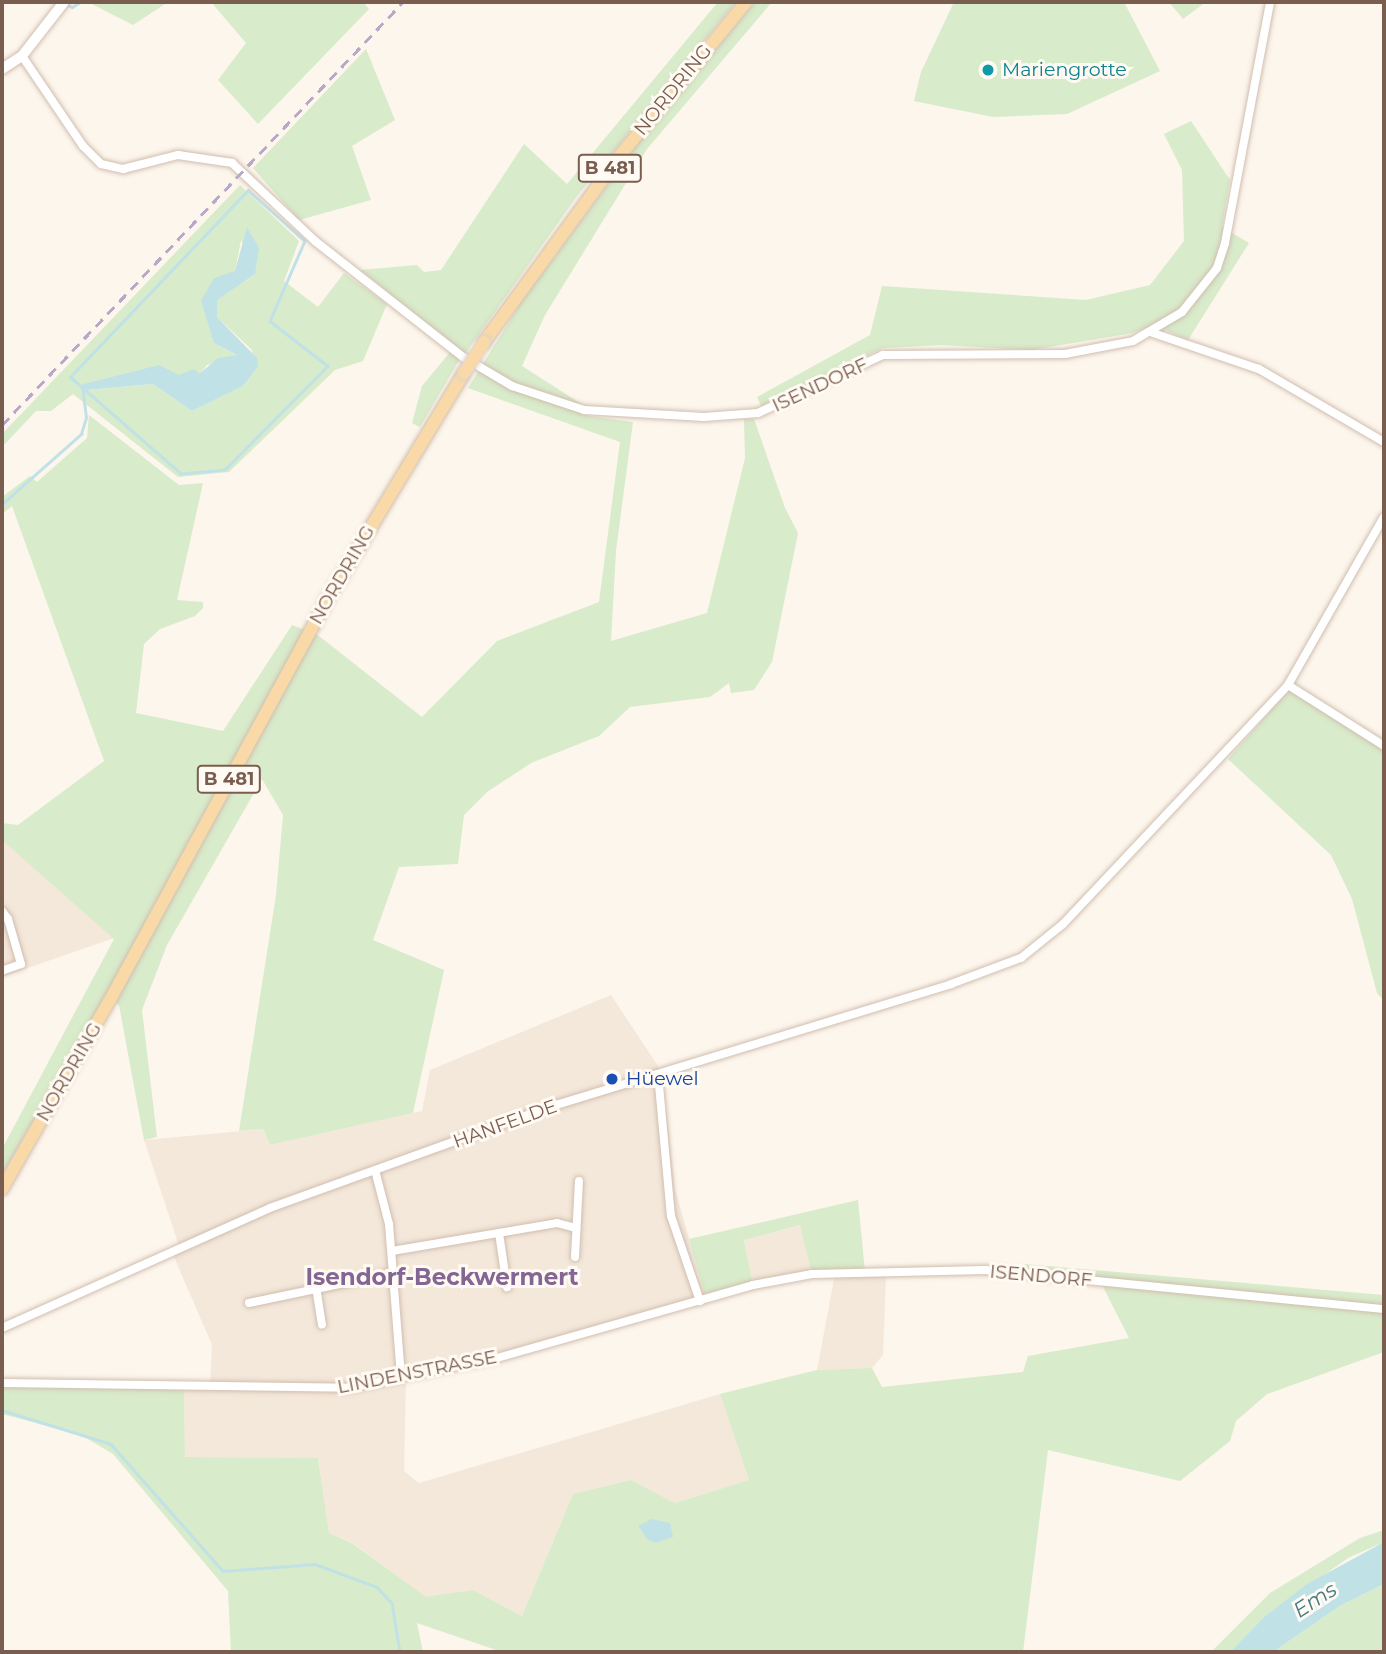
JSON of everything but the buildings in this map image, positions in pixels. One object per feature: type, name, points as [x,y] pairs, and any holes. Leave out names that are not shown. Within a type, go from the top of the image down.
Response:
[{"type":"main road","name":"NORDRING","points":[[2,1189],[111,998],[324,605],[464,373],[618,158],[746,2]]},
{"type":"street","name":"ISENDORF","points":[[22,56],[83,146],[101,164],[123,169],[178,155],[232,163],[243,170],[315,241],[463,357],[512,386],[584,410],[704,417],[758,413],[883,355],[938,352],[1028,358],[1078,352],[1153,333],[1182,312],[1217,268],[1270,2]]},
{"type":"street","points":[[2,69],[22,56],[61,6]]},
{"type":"street","points":[[1153,333],[1259,369],[1384,442]]},
{"type":"street","points":[[1384,517],[1288,685],[1384,746]]},
{"type":"street","name":"HANFELDE","points":[[2,1328],[270,1208],[543,1109],[1021,958],[1063,924],[1288,685]]},
{"type":"street","points":[[2,911],[8,919],[21,964],[2,971]]},
{"type":"street","points":[[658,1074],[668,1204],[700,1301]]},
{"type":"street","points":[[375,1170],[392,1251],[401,1378]]},
{"type":"street","points":[[575,1257],[579,1181]]},
{"type":"street","points":[[392,1251],[557,1223],[576,1228]]},
{"type":"street","points":[[499,1233],[507,1287]]},
{"type":"street","name":"ISENDORF","points":[[700,1301],[793,1276],[985,1270],[1384,1308]]},
{"type":"street","points":[[250,1303],[316,1287],[393,1273]]},
{"type":"street","points":[[316,1287],[322,1325]]},
{"type":"street","name":"LINDENSTRASSE","points":[[2,1383],[318,1390],[401,1378],[497,1359],[700,1301]]},
{"type":"shaded area","points":[[2,840],[8,841],[114,938],[2,977]]},
{"type":"shaded area","points":[[611,995],[662,1072],[675,1189],[706,1299],[497,1358],[406,1377],[404,1471],[419,1483],[720,1394],[749,1480],[675,1503],[631,1480],[573,1494],[522,1616],[473,1590],[426,1598],[353,1543],[329,1533],[318,1458],[185,1457],[184,1387],[210,1388],[212,1345],[174,1257],[178,1243],[144,1140],[263,1129],[270,1145],[422,1111],[430,1070]]},
{"type":"shaded area","points":[[801,1225],[812,1274],[753,1285],[744,1240]]},
{"type":"shaded area","points":[[886,1272],[883,1355],[872,1368],[817,1370],[835,1274]]},
{"type":"green space","points":[[88,2],[168,2],[133,25]]},
{"type":"green space","points":[[211,2],[363,2],[369,9],[258,124],[218,80],[246,43]]},
{"type":"green space","points":[[718,2],[736,2],[577,196],[465,354],[360,270],[417,265],[424,272],[441,270],[524,144],[567,184]]},
{"type":"green space","points":[[755,2],[772,2],[647,149],[545,315],[522,366],[583,405],[583,415],[633,422],[616,551],[611,641],[707,613],[745,458],[744,419],[754,419],[785,508],[798,533],[772,662],[754,690],[731,693],[729,683],[710,697],[630,707],[599,736],[531,763],[487,792],[464,815],[458,864],[399,867],[373,940],[444,970],[413,1113],[270,1145],[263,1129],[239,1131],[276,895],[283,815],[262,779],[167,945],[142,1010],[157,1137],[144,1140],[119,1005],[105,996],[2,1175],[2,1149],[114,939],[2,840],[2,823],[18,825],[104,761],[12,506],[2,514],[2,497],[30,476],[37,482],[87,438],[89,415],[179,485],[203,483],[177,600],[203,602],[203,608],[195,616],[160,629],[144,644],[136,713],[223,731],[292,625],[319,636],[422,717],[497,641],[599,602],[620,442],[468,388],[522,301],[639,142]]},
{"type":"green space","points":[[954,2],[1124,2],[1160,71],[1067,114],[993,117],[914,101],[921,72]]},
{"type":"green space","points":[[1169,2],[1217,2],[1203,4],[1183,19]]},
{"type":"green space","points":[[366,49],[395,120],[352,146],[371,200],[299,220],[253,168]]},
{"type":"green space","points":[[1191,121],[1230,180],[1222,227],[1249,243],[1188,340],[1154,325],[1133,333],[1031,350],[942,345],[883,348],[761,406],[757,397],[870,335],[882,286],[1086,300],[1150,285],[1184,241],[1182,170],[1164,134]]},
{"type":"green space","points":[[240,185],[299,241],[284,281],[318,307],[344,273],[387,304],[363,361],[335,370],[229,472],[178,477],[73,394],[51,411],[36,411],[2,447],[2,434]],"holes":[[[241,240],[255,274],[217,299],[217,317],[251,349],[258,367],[243,386],[192,411],[153,384],[86,390],[81,385],[199,375],[207,365],[237,355],[214,343],[214,278],[235,272]]]},
{"type":"green space","points":[[451,351],[461,357],[420,427],[412,423],[422,386]]},
{"type":"green space","points":[[1289,690],[1384,750],[1384,1001],[1377,993],[1352,899],[1331,855],[1228,759]]},
{"type":"green space","points":[[858,1200],[865,1272],[812,1274],[800,1225],[744,1240],[753,1285],[706,1299],[689,1239]]},
{"type":"green space","points":[[1024,1264],[1384,1295],[1384,1352],[1267,1394],[1236,1421],[1230,1441],[1180,1481],[1048,1450],[1023,1652],[502,1652],[417,1623],[423,1652],[231,1652],[228,1591],[113,1454],[81,1435],[2,1414],[2,1383],[184,1387],[185,1457],[318,1458],[329,1533],[352,1543],[426,1597],[473,1590],[522,1616],[573,1494],[631,1480],[675,1503],[749,1480],[720,1394],[817,1370],[872,1368],[882,1387],[1023,1372],[1028,1356],[1129,1338],[1100,1281],[1023,1274]]},
{"type":"green space","points":[[1384,1530],[1384,1542],[1348,1558],[1264,1617],[1230,1652],[1211,1652],[1270,1593],[1360,1538]]},
{"type":"green space","points":[[1384,1584],[1384,1652],[1273,1652],[1340,1606]]},
{"type":"water","points":[[247,227],[259,248],[255,274],[217,300],[217,317],[257,358],[258,367],[243,386],[192,411],[153,384],[86,390],[80,385],[159,365],[179,375],[194,369],[199,374],[218,358],[237,355],[214,343],[201,301],[214,278],[235,271]]},
{"type":"water","points":[[652,1519],[670,1523],[673,1537],[656,1543],[648,1540],[638,1526]]},
{"type":"water","name":"Ems","points":[[1384,1542],[1384,1584],[1340,1606],[1273,1652],[1230,1652],[1264,1617],[1307,1584]]},
{"type":"waterway","points":[[65,4],[72,7],[80,2]]},
{"type":"waterway","points":[[248,190],[305,241],[270,321],[328,366],[225,470],[181,474],[70,377],[248,190]]},
{"type":"waterway","points":[[2,504],[81,434],[86,418],[82,387]]},
{"type":"waterway","points":[[2,1410],[111,1444],[223,1571],[315,1564],[377,1587],[392,1603],[400,1652]]},
{"type":"railway","points":[[2,425],[403,2]]},
{"type":"place","name":"Mariengrotte","points":[[988,70]]},
{"type":"place","name":"Hüewel","points":[[612,1079]]},
{"type":"district","name":"Isendorf-Beckwermert","points":[[442,1277]]}]
